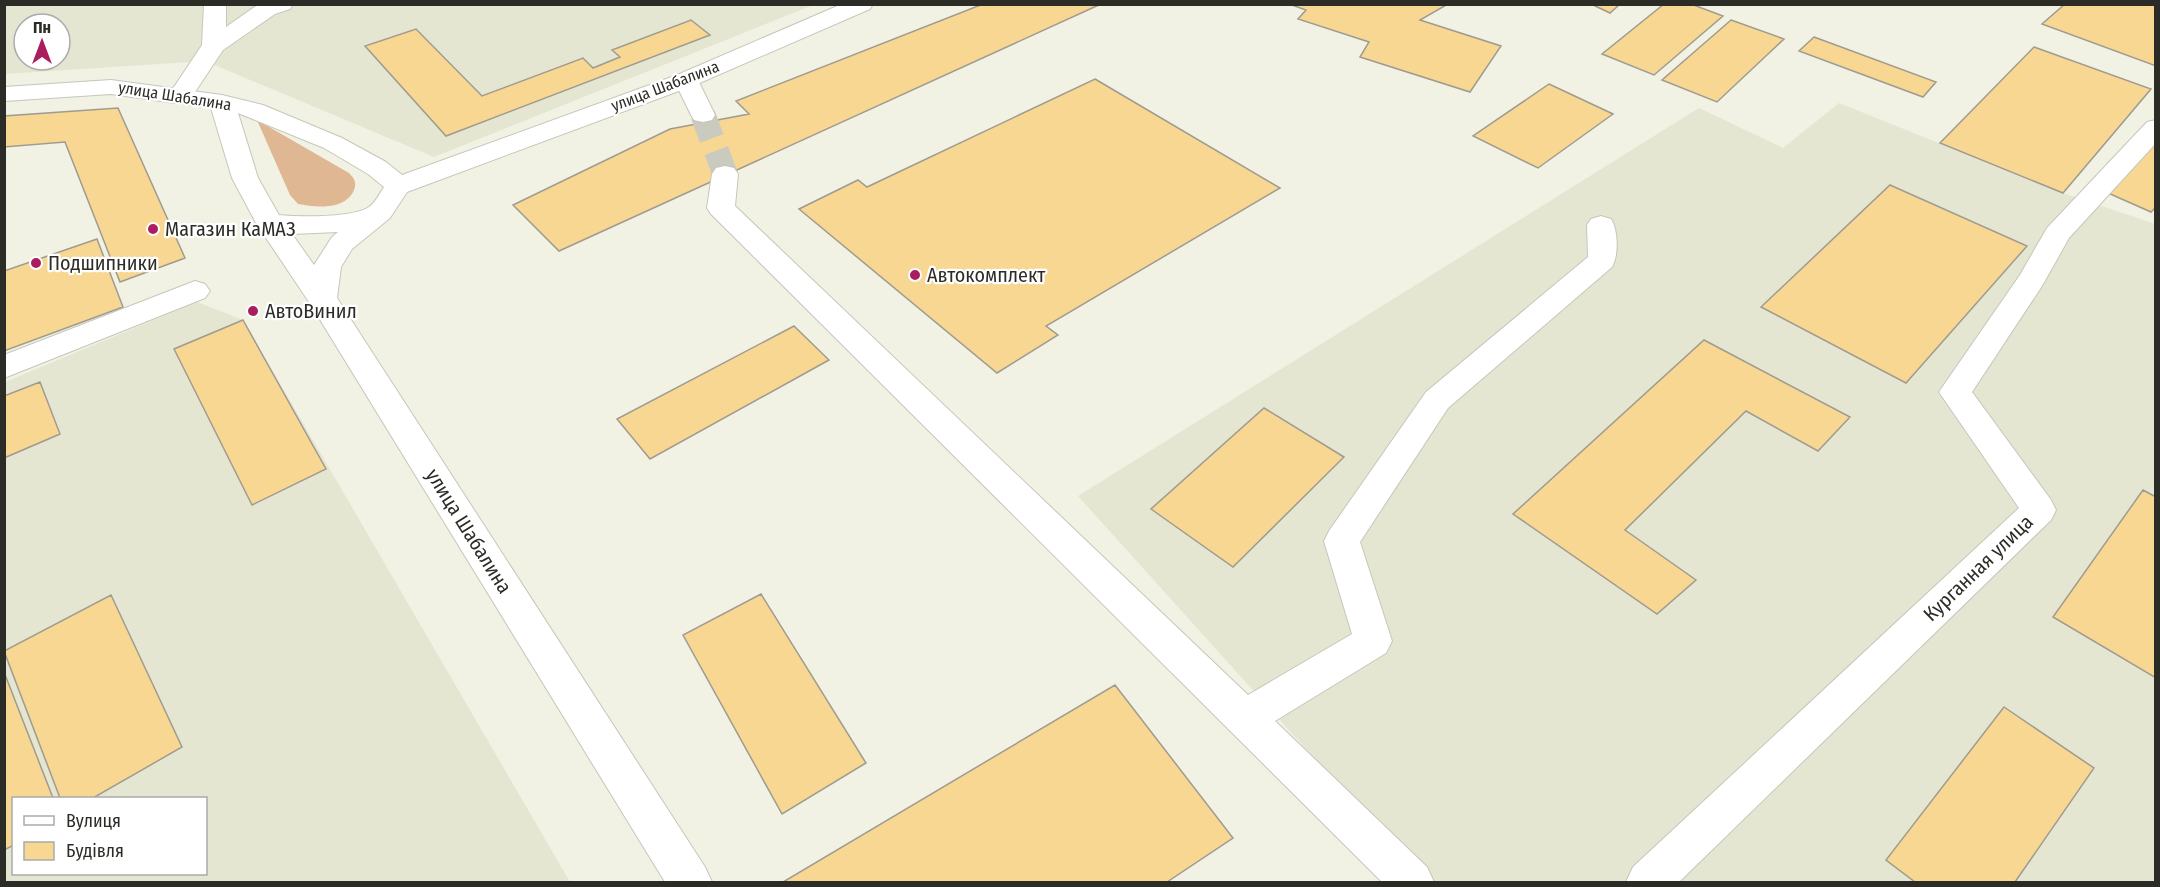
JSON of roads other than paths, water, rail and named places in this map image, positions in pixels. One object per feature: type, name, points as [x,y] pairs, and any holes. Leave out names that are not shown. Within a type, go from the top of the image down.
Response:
[{"type":"main road","points":[[214,45],[215,4]]},
{"type":"main road","points":[[180,96],[214,45],[267,9],[282,4]]},
{"type":"main road","name":"улица Шабалина","points":[[4,94],[111,87],[222,102],[255,110],[333,142],[377,168],[398,186],[686,80],[862,4]]},
{"type":"main road","points":[[686,80],[703,115]]},
{"type":"main road","name":"улица Шабалина","points":[[222,102],[245,178],[270,223],[322,298],[690,882]]},
{"type":"main road","name":"Курганная улица","points":[[1648,882],[2039,510],[1955,392],[2032,279],[2057,234],[2156,128]]},
{"type":"main road","points":[[725,174],[721,208],[1412,882]]},
{"type":"main road","points":[[322,298],[327,267],[342,243],[380,212],[398,186]]},
{"type":"main road","points":[[270,223],[297,227],[324,226],[347,223],[380,212]]},
{"type":"main road","points":[[1244,719],[1373,641],[1342,541],[1437,400],[1602,260],[1601,225]]},
{"type":"main road","points":[[4,367],[195,291]]},
{"type":"tunnel","points":[[703,115],[725,174]]},
{"type":"place","name":"Магазин КаМАЗ","points":[[153,229]]},
{"type":"place","name":"Подшипники","points":[[36,263]]},
{"type":"place","name":"Автокомплект","points":[[915,275]]},
{"type":"place","name":"АвтоВинил","points":[[253,311]]}]
